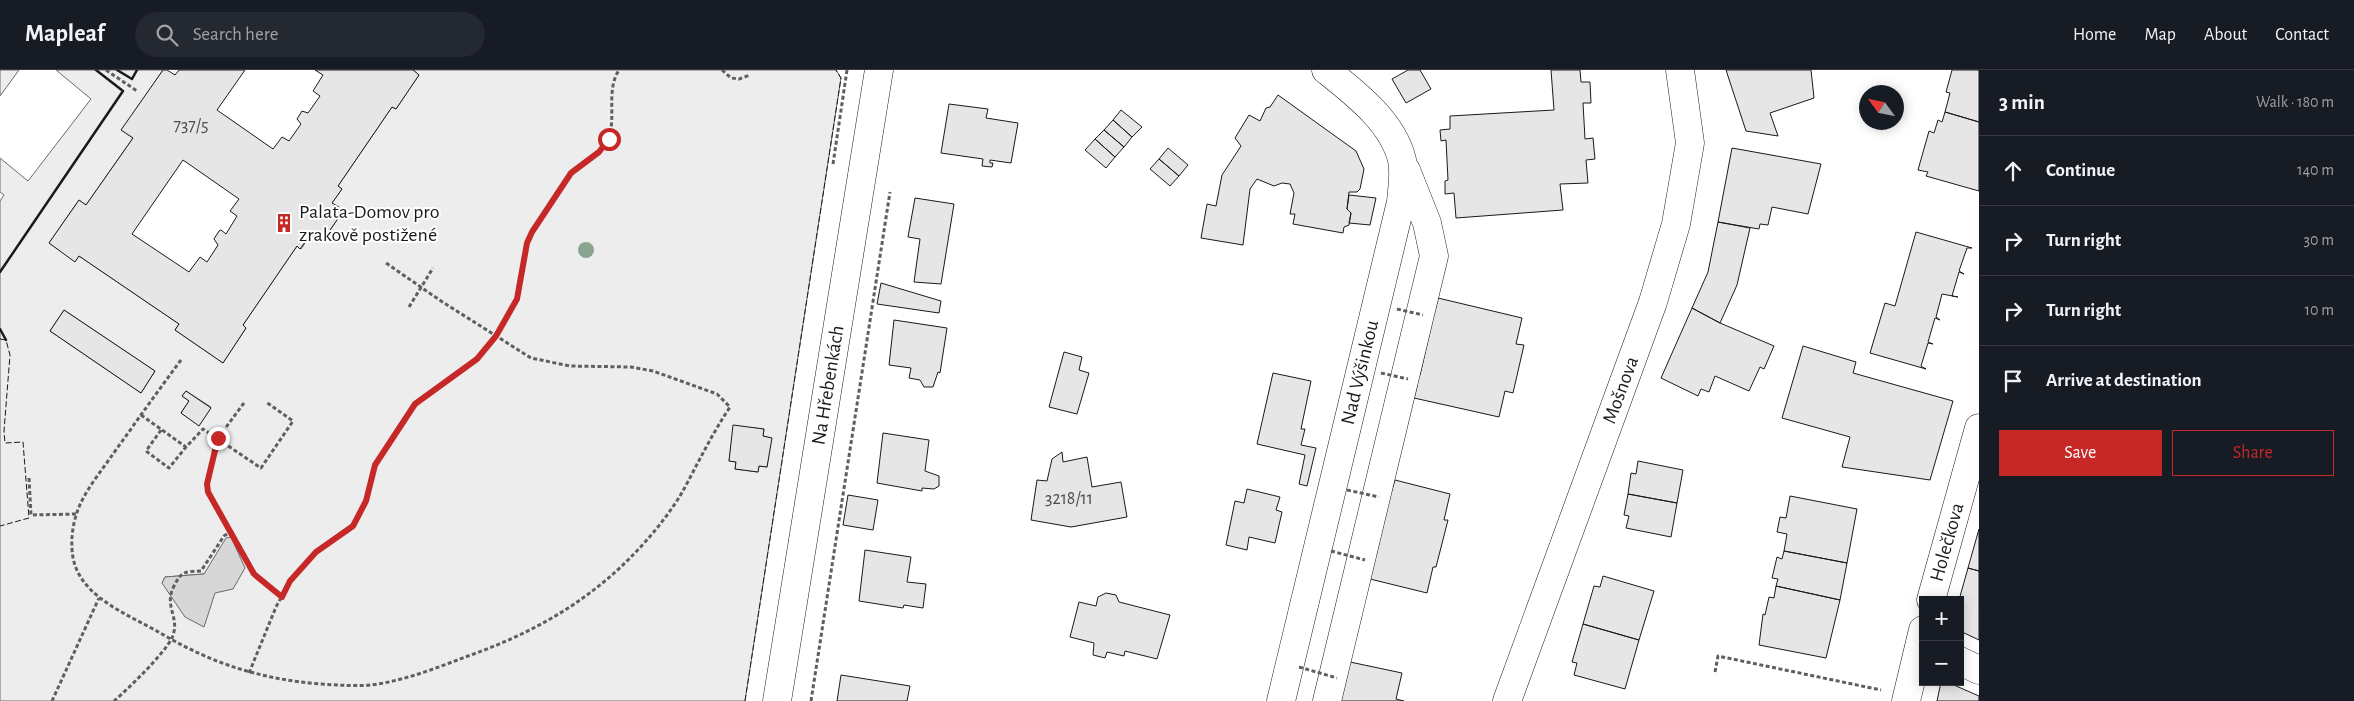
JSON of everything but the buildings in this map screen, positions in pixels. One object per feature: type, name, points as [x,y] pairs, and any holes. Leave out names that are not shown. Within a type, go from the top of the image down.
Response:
[{"type":"street","name":"Na Hřebenkách","points":[[778,701],[879,70]]},
{"type":"street","name":"Nad Výšinkou","points":[[1281,701],[1401,202],[1404,180],[1402,159],[1381,120],[1352,91],[1326,70]]},
{"type":"street","name":"Mošnova","points":[[1508,701],[1653,302],[1676,224],[1690,143],[1680,70]]},
{"type":"street","points":[[1332,689],[1434,256],[1427,223],[1402,159]]},
{"type":"street","name":"Holečkova","points":[[1932,596],[1979,428]]},
{"type":"street","points":[[1895,696],[1919,639]]},
{"type":"street","points":[[1964,663],[1979,670]]},
{"type":"path","points":[[106,70],[137,90]]},
{"type":"path","points":[[249,673],[290,581],[311,557],[353,526],[366,501],[375,465],[415,404],[477,359],[496,336],[517,299],[527,243],[532,232],[571,173],[599,152],[609,139],[612,95],[615,76],[619,70]]},
{"type":"path","points":[[722,70],[730,78],[739,79],[750,75]]},
{"type":"path","points":[[811,701],[890,191]]},
{"type":"path","points":[[181,360],[94,481],[77,514],[72,534],[74,563],[78,574],[89,590],[99,598],[211,660],[249,673],[286,681],[351,686],[376,684],[428,670],[500,645],[531,630],[586,598],[628,560],[650,535],[683,491],[708,440],[730,407],[717,394],[653,371],[631,367],[570,366],[548,363],[525,354],[386,263]]},
{"type":"path","points":[[410,307],[434,268]]},
{"type":"path","points":[[1397,309],[1423,315]]},
{"type":"path","points":[[1381,373],[1408,379]]},
{"type":"path","points":[[162,430],[146,451],[169,468],[204,429],[261,468],[293,421],[266,402]]},
{"type":"path","points":[[244,403],[218,438],[207,484],[208,492],[232,531],[254,574],[282,597]]},
{"type":"path","points":[[141,415],[186,448]]},
{"type":"path","points":[[29,478],[31,515],[77,514]]},
{"type":"path","points":[[1347,490],[1379,497]]},
{"type":"path","points":[[114,701],[131,686],[171,639],[175,620],[169,595],[179,575],[184,572],[202,571],[224,536],[232,531]]},
{"type":"path","points":[[1331,552],[1364,560]]},
{"type":"path","points":[[52,701],[99,598]]},
{"type":"path","points":[[1715,672],[1718,656],[1895,696]]},
{"type":"path","points":[[1298,667],[1332,689]]},
{"type":"shaded area","points":[[0,70],[19,70],[0,96]]},
{"type":"shaded area","points":[[56,70],[163,70],[122,130],[133,138],[86,205],[79,200],[49,243],[75,261],[79,256],[179,324],[175,330],[223,363],[246,328],[243,325],[297,246],[301,249],[311,234],[317,239],[319,236],[324,239],[341,214],[332,203],[342,189],[338,186],[392,107],[396,109],[419,75],[413,70],[836,70],[841,78],[745,701],[0,701],[0,201],[4,195],[0,192],[0,158],[28,181],[91,99]],"holes":[[[64,310],[155,371],[141,393],[50,331]],[[186,391],[211,407],[199,425],[181,413],[189,401],[182,396]],[[734,426],[764,429],[763,436],[771,438],[767,467],[759,466],[758,472],[735,469],[736,462],[729,461]],[[204,574],[162,583],[165,577]]]},
{"type":"shaded area","points":[[231,537],[245,568],[233,589],[215,593],[204,627],[185,617],[162,583],[165,577],[204,574],[226,538]]},
{"type":"fence","points":[[745,701],[841,78],[836,70]]},
{"type":"fence","points":[[0,339],[6,340],[10,355],[4,431],[5,443],[23,442],[29,518],[0,526]]},
{"type":"wall","points":[[0,272],[123,91],[96,70]]},
{"type":"wall","points":[[117,70],[132,79],[137,70]]},
{"type":"wall","points":[[0,329],[6,340]]},
{"type":"place","name":"Palata-Domov pro zrakově postižené","points":[[284,223]]},
{"type":"route","points":[[218,438],[207,484],[208,492],[232,531],[254,574],[282,597],[290,581],[316,552],[353,526],[366,501],[375,465],[415,404],[477,359],[496,336],[517,299],[527,243],[532,232],[571,173],[599,152],[609,139]]}]
